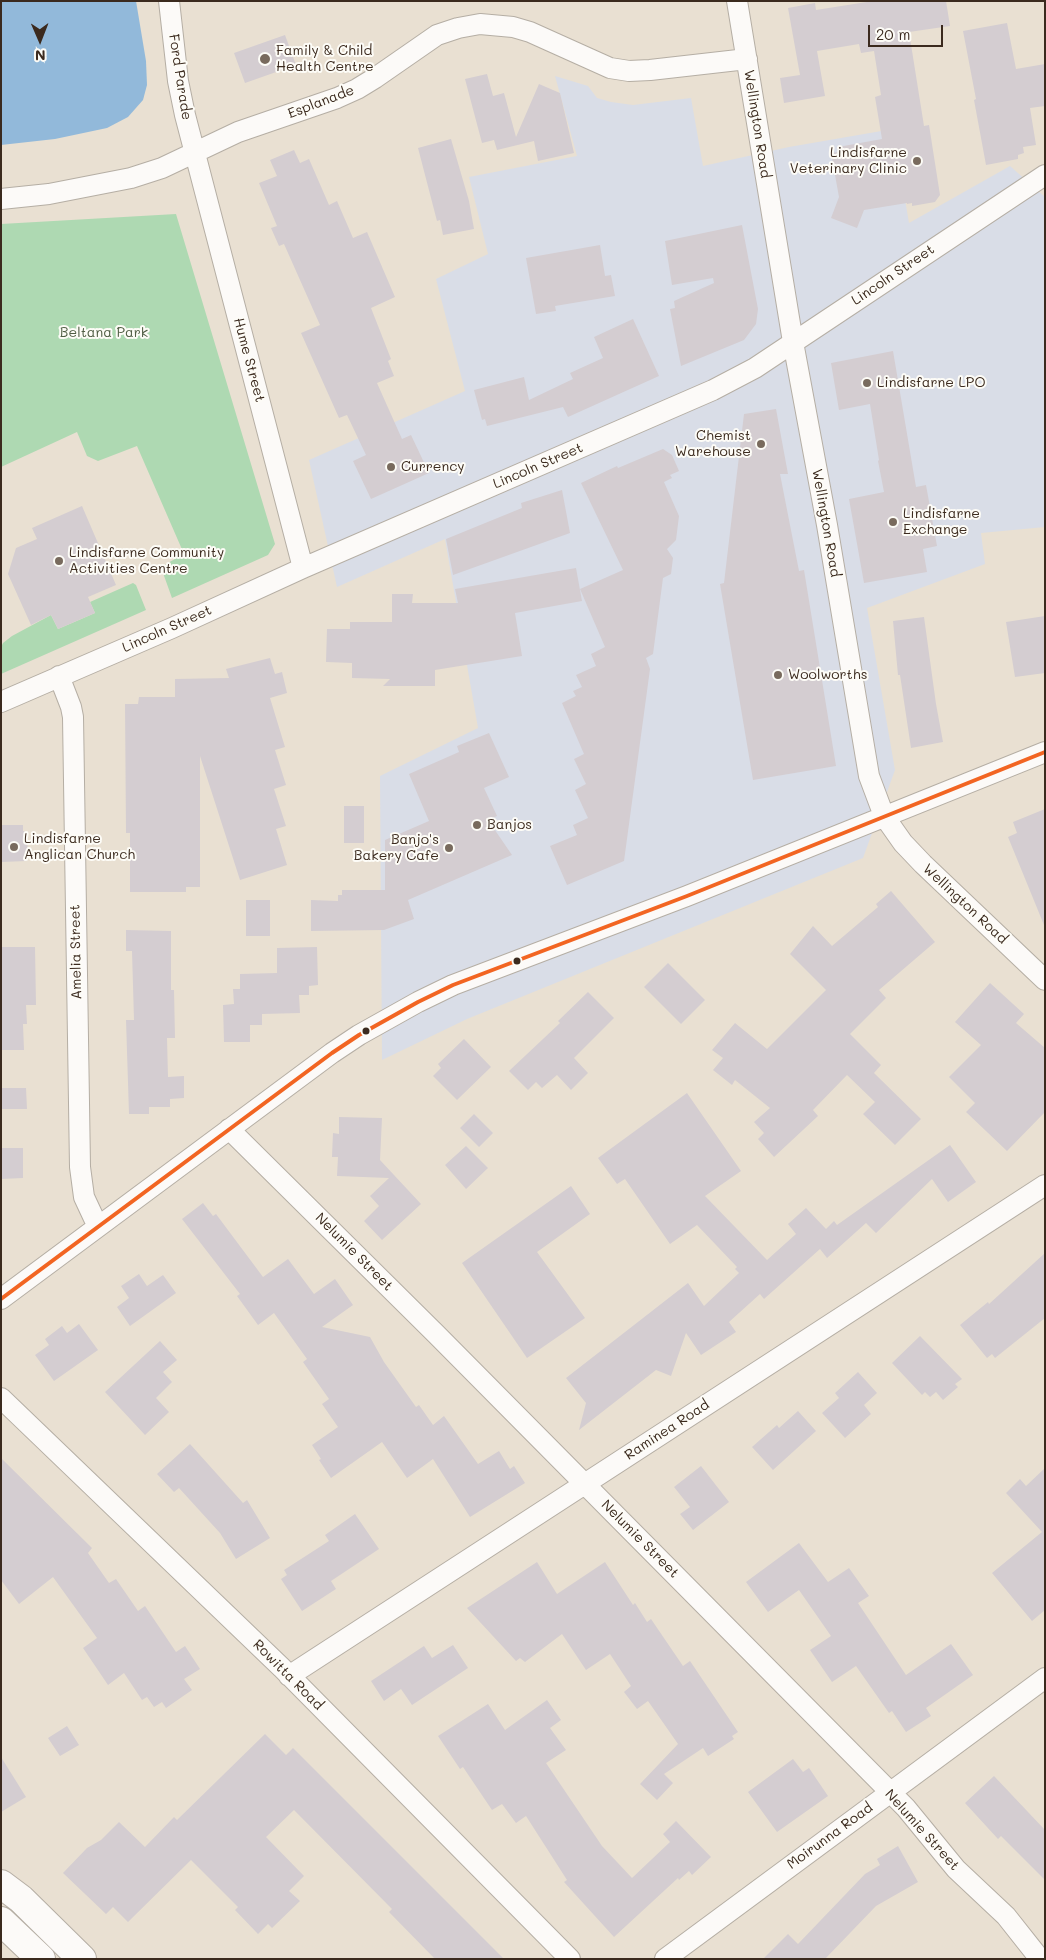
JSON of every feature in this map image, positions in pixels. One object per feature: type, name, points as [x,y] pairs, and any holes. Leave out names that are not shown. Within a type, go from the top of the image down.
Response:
[{"type":"main road","points":[[1,1884],[21,1899],[82,1959]]},
{"type":"main road","points":[[1,1921],[41,1959]]},
{"type":"street","name":"Ford Parade","points":[[169,1],[178,82],[195,152]]},
{"type":"street","name":"Wellington Road","points":[[737,1],[793,342],[827,525],[865,759],[874,794],[884,816],[903,843],[1045,980]]},
{"type":"street","name":"Esplanade","points":[[1,199],[49,194],[130,178],[162,168],[238,132],[337,98],[357,89],[376,78],[437,35],[458,28],[480,24],[513,27],[530,32],[610,68],[629,71],[747,58]]},
{"type":"street","name":"Hume Street","points":[[195,152],[303,568]]},
{"type":"street","name":"Lincoln Street","points":[[1,702],[172,628],[303,568],[713,390],[755,368],[1045,175]]},
{"type":"street","name":"Amelia Street","points":[[59,676],[73,717],[79,1157],[84,1197],[98,1227]]},
{"type":"street","points":[[1,1299],[332,1053],[359,1035],[418,1002],[453,985],[687,896],[1045,752]]},
{"type":"street","name":"Nelumie Street","points":[[230,1129],[586,1484],[915,1819],[956,1869],[1006,1916],[1040,1959]]},
{"type":"street","name":"Raminea Road","points":[[289,1676],[1045,1185]]},
{"type":"street","name":"Rowitta Road","points":[[1,1398],[289,1676],[570,1959]]},
{"type":"street","name":"Moirunna Road","points":[[665,1959],[1045,1678]]},
{"type":"shaded area","points":[[555,76],[588,86],[597,98],[611,102],[633,105],[691,98],[703,166],[789,147],[893,129],[909,223],[1010,166],[1045,197],[1045,527],[981,533],[985,564],[867,608],[895,770],[863,858],[467,1019],[382,1060],[380,776],[478,728],[445,539],[337,587],[309,460],[465,391],[436,279],[488,254],[469,177],[577,156]]},
{"type":"green space","name":"Beltana Park","points":[[176,214],[275,544],[268,555],[172,598],[163,573],[164,568],[166,564],[184,554],[137,446],[98,461],[87,456],[77,432],[1,467],[1,224]]},
{"type":"green space","points":[[133,583],[136,585],[146,610],[1,674],[1,647],[12,636],[51,615],[58,629],[95,613],[90,602]]},
{"type":"water","points":[[1,1],[136,1],[146,61],[147,85],[143,100],[128,117],[107,128],[55,139],[1,145]]},
{"type":"building","points":[[873,1],[946,1],[950,26],[909,32],[924,126],[929,125],[940,195],[935,202],[912,206],[912,203],[907,203],[864,210],[857,228],[831,218],[839,197],[831,153],[838,152],[838,147],[882,139],[875,97],[881,95],[874,51],[861,53],[859,44],[817,51],[825,96],[784,103],[780,78],[800,75],[788,8],[815,3],[816,10]]},
{"type":"building","points":[[1007,23],[1016,69],[1045,64],[1045,106],[1030,108],[1036,145],[1023,147],[1024,153],[1018,155],[1018,159],[986,165],[963,31]]},
{"type":"building","name":"Family & Child Health Centre","points":[[285,35],[296,65],[245,83],[234,53]]},
{"type":"building","points":[[487,74],[493,96],[504,93],[516,137],[539,84],[560,93],[574,153],[538,161],[534,141],[497,150],[494,140],[482,143],[465,79]]},
{"type":"building","points":[[451,139],[469,201],[474,229],[443,235],[440,220],[437,221],[418,148]]},
{"type":"building","points":[[294,150],[300,163],[309,159],[329,205],[337,201],[353,238],[367,232],[395,297],[371,308],[391,359],[388,361],[394,376],[377,383],[402,439],[411,435],[429,473],[371,499],[353,461],[366,455],[347,415],[339,418],[301,333],[320,325],[284,244],[279,246],[271,228],[277,226],[259,183],[277,176],[270,160]]},
{"type":"building","points":[[742,225],[758,309],[756,324],[744,340],[681,366],[670,309],[675,308],[674,301],[714,283],[713,278],[672,285],[665,241]]},
{"type":"building","points":[[600,245],[605,276],[611,275],[615,296],[555,306],[556,311],[536,314],[526,258]]},
{"type":"building","points":[[633,319],[659,376],[568,417],[563,407],[487,426],[485,419],[482,420],[474,390],[524,377],[529,400],[573,379],[570,373],[603,358],[594,337]]},
{"type":"building","points":[[893,351],[916,487],[926,485],[937,546],[923,549],[927,572],[864,583],[849,499],[884,492],[870,404],[839,410],[831,363]]},
{"type":"building","name":"Woolworths","points":[[776,409],[788,474],[780,474],[799,571],[804,570],[836,766],[753,780],[720,584],[724,583],[744,414]]},
{"type":"building","points":[[663,449],[672,455],[679,471],[670,475],[672,478],[664,482],[679,516],[676,540],[667,549],[673,558],[671,574],[663,578],[653,654],[646,658],[650,669],[624,861],[567,885],[550,846],[577,835],[573,825],[588,818],[575,790],[586,784],[574,759],[584,754],[562,703],[576,696],[573,691],[582,687],[576,675],[596,666],[591,654],[605,647],[580,589],[623,570],[581,483],[617,466],[618,468]]},
{"type":"building","points":[[562,490],[570,533],[453,575],[446,539],[522,508],[521,503]]},
{"type":"building","name":"Lindisfarne Community Activities Centre","points":[[82,506],[116,585],[88,597],[95,613],[58,629],[51,615],[31,625],[8,574],[16,548],[37,539],[32,528]]},
{"type":"building","points":[[576,568],[582,601],[515,613],[522,656],[435,670],[435,686],[383,686],[390,679],[352,678],[352,663],[326,662],[327,629],[350,629],[350,622],[392,622],[392,594],[413,594],[412,603],[458,603],[455,589]]},
{"type":"building","points":[[1045,616],[1045,673],[1015,677],[1006,622]]},
{"type":"building","points":[[924,617],[943,742],[911,748],[900,675],[898,675],[893,621]]},
{"type":"building","points":[[270,658],[275,674],[282,672],[287,693],[270,698],[285,747],[275,750],[286,785],[274,789],[286,826],[276,829],[287,865],[240,880],[200,756],[200,887],[186,887],[186,892],[130,892],[130,833],[126,833],[125,704],[138,704],[139,697],[175,697],[175,679],[229,678],[226,669]]},
{"type":"building","points":[[489,733],[509,777],[484,788],[497,816],[488,820],[512,855],[408,900],[414,919],[384,930],[311,931],[311,900],[338,901],[338,895],[342,895],[342,890],[385,890],[385,840],[429,821],[409,774],[459,752],[457,746]]},
{"type":"building","points":[[344,806],[364,806],[364,843],[344,843]]},
{"type":"building","points":[[1045,809],[1044,925],[1008,837],[1017,833],[1013,822]]},
{"type":"building","name":"Lindisfarne Anglican Church","points":[[1,825],[23,825],[23,831],[28,832],[27,861],[1,862]]},
{"type":"building","points":[[891,891],[935,942],[879,990],[886,998],[850,1034],[881,1065],[874,1073],[921,1119],[895,1145],[863,1114],[875,1102],[847,1075],[813,1110],[818,1116],[774,1157],[758,1139],[764,1133],[754,1122],[770,1108],[735,1080],[732,1085],[713,1070],[723,1058],[712,1050],[735,1023],[767,1049],[826,990],[790,954],[813,926],[832,946],[878,907],[876,904]]},
{"type":"building","points":[[246,900],[270,900],[270,936],[246,936]]},
{"type":"building","points":[[126,930],[171,931],[171,990],[174,990],[175,1038],[167,1038],[168,1077],[184,1076],[184,1098],[170,1099],[170,1107],[149,1107],[149,1114],[129,1114],[126,1020],[134,1020],[132,951],[126,951]]},
{"type":"building","points":[[1,947],[35,947],[36,1005],[26,1005],[27,1024],[23,1024],[24,1050],[1,1050]]},
{"type":"building","points":[[317,947],[318,985],[309,986],[309,995],[299,995],[300,1013],[262,1014],[262,1025],[250,1025],[250,1042],[224,1042],[223,1005],[234,1004],[233,989],[240,989],[240,974],[277,973],[277,948]]},
{"type":"building","points":[[668,963],[705,1000],[681,1024],[644,987]]},
{"type":"building","points":[[990,983],[1024,1014],[1016,1023],[1045,1048],[1045,1112],[1007,1151],[966,1112],[975,1103],[949,1077],[981,1045],[955,1022]]},
{"type":"building","points":[[588,992],[614,1018],[574,1058],[588,1073],[571,1090],[557,1075],[542,1088],[536,1082],[528,1090],[509,1071],[560,1023],[558,1021]]},
{"type":"building","points":[[464,1039],[491,1067],[457,1100],[433,1076],[441,1068],[438,1064]]},
{"type":"building","points":[[1,1088],[26,1088],[27,1109],[1,1109]]},
{"type":"building","points":[[687,1093],[741,1171],[705,1196],[767,1260],[796,1234],[788,1224],[806,1208],[826,1229],[834,1221],[837,1225],[950,1145],[976,1182],[948,1202],[932,1179],[876,1233],[866,1223],[827,1258],[820,1249],[764,1299],[760,1294],[729,1322],[736,1332],[701,1355],[686,1333],[671,1376],[656,1370],[579,1430],[586,1403],[566,1378],[688,1283],[704,1306],[739,1273],[735,1269],[737,1267],[697,1225],[670,1244],[625,1179],[617,1184],[598,1158]]},
{"type":"building","points":[[474,1114],[493,1133],[479,1147],[460,1128]]},
{"type":"building","points":[[339,1117],[382,1118],[380,1160],[421,1204],[382,1240],[364,1221],[379,1206],[370,1196],[389,1178],[337,1176],[338,1157],[332,1157],[333,1133],[339,1134]]},
{"type":"building","points":[[466,1146],[488,1168],[466,1189],[445,1165]]},
{"type":"building","points":[[1,1148],[23,1148],[23,1178],[1,1179]]},
{"type":"building","points":[[571,1186],[590,1214],[537,1252],[585,1318],[527,1358],[462,1263]]},
{"type":"building","points":[[203,1203],[213,1216],[216,1214],[263,1277],[288,1259],[314,1294],[335,1279],[353,1305],[322,1327],[370,1337],[384,1362],[416,1407],[419,1405],[433,1425],[444,1416],[478,1464],[499,1451],[510,1469],[514,1466],[525,1483],[470,1517],[433,1459],[407,1478],[382,1442],[331,1478],[312,1445],[338,1427],[322,1404],[329,1399],[303,1362],[307,1359],[274,1313],[258,1325],[237,1296],[240,1294],[182,1219]]},
{"type":"building","points":[[1045,1253],[1045,1318],[995,1358],[992,1354],[987,1358],[960,1325],[988,1302],[989,1304]]},
{"type":"building","points":[[139,1274],[147,1286],[163,1275],[176,1293],[130,1326],[117,1307],[129,1298],[121,1286]]},
{"type":"building","points":[[79,1324],[98,1350],[54,1381],[35,1355],[49,1345],[45,1339],[62,1326],[67,1333]]},
{"type":"building","points":[[920,1336],[962,1379],[955,1384],[958,1387],[943,1400],[936,1392],[930,1397],[925,1392],[922,1395],[892,1363]]},
{"type":"building","points":[[160,1341],[177,1360],[163,1372],[172,1382],[156,1398],[169,1412],[145,1435],[105,1392]]},
{"type":"building","points":[[858,1372],[877,1393],[864,1405],[871,1414],[845,1438],[822,1413],[839,1398],[835,1393]]},
{"type":"building","points":[[798,1411],[816,1431],[773,1470],[752,1447],[777,1425],[779,1428]]},
{"type":"building","points":[[190,1444],[243,1503],[247,1500],[270,1538],[236,1559],[220,1533],[179,1488],[174,1492],[157,1474]]},
{"type":"building","points":[[1,1458],[92,1548],[88,1553],[109,1583],[116,1579],[138,1611],[145,1606],[176,1652],[185,1646],[200,1669],[184,1679],[192,1690],[166,1708],[162,1702],[154,1707],[147,1697],[142,1700],[124,1673],[108,1685],[83,1648],[97,1638],[53,1577],[19,1604],[1,1580]]},
{"type":"building","points":[[701,1466],[729,1502],[693,1530],[680,1514],[690,1507],[674,1487]]},
{"type":"building","points":[[1045,1468],[1045,1610],[1032,1621],[992,1573],[1042,1532],[1006,1493],[1020,1479],[1026,1486]]},
{"type":"building","points":[[355,1514],[379,1549],[331,1581],[336,1589],[302,1611],[281,1579],[287,1575],[284,1570],[329,1541],[325,1535]]},
{"type":"building","points":[[799,1543],[828,1582],[849,1568],[869,1596],[858,1603],[906,1675],[951,1644],[973,1675],[926,1708],[931,1716],[906,1732],[892,1711],[889,1713],[856,1666],[832,1682],[810,1650],[831,1636],[799,1590],[768,1612],[746,1582]]},
{"type":"building","points":[[537,1562],[557,1594],[605,1562],[633,1605],[635,1603],[647,1622],[651,1619],[683,1666],[690,1661],[738,1732],[732,1736],[734,1739],[708,1756],[703,1748],[664,1774],[673,1783],[657,1800],[640,1784],[678,1744],[648,1701],[637,1709],[624,1692],[631,1686],[610,1654],[586,1670],[562,1634],[525,1662],[520,1658],[516,1661],[467,1608]]},
{"type":"building","points":[[453,1645],[468,1668],[412,1705],[401,1689],[384,1701],[371,1681],[424,1646],[432,1658]]},
{"type":"building","points":[[547,1700],[561,1720],[550,1728],[566,1750],[546,1763],[602,1846],[632,1878],[670,1842],[663,1834],[676,1821],[711,1857],[692,1875],[689,1871],[679,1880],[678,1878],[614,1937],[564,1882],[567,1880],[526,1816],[516,1823],[502,1804],[492,1810],[463,1767],[460,1769],[438,1736],[488,1704],[505,1730]]},
{"type":"building","points":[[67,1726],[79,1745],[60,1756],[48,1738]]},
{"type":"building","points":[[265,1734],[286,1755],[293,1748],[504,1959],[435,1959],[389,1912],[392,1909],[294,1810],[266,1837],[304,1876],[289,1891],[300,1901],[272,1928],[268,1924],[258,1934],[235,1910],[238,1907],[191,1860],[128,1922],[113,1907],[106,1914],[63,1873],[87,1848],[101,1840],[119,1822],[145,1847],[174,1817],[177,1820]]},
{"type":"building","points":[[1,1757],[26,1797],[1,1812]]},
{"type":"building","points":[[793,1759],[803,1772],[809,1768],[828,1796],[777,1832],[748,1792]]},
{"type":"building","points":[[994,1776],[1045,1830],[1045,1880],[1001,1836],[998,1839],[965,1803]]},
{"type":"building","points":[[898,1846],[918,1882],[876,1906],[825,1959],[763,1959],[788,1934],[798,1944],[865,1874],[880,1865],[877,1859]]},
{"type":"transit line","points":[[1,1299],[332,1053],[359,1035],[418,1002],[453,985],[687,896],[1045,752]]},
{"type":"place","name":"Family & Child Health Centre","points":[[265,59]]},
{"type":"place","name":"Lindisfarne Veterinary Clinic","points":[[917,161]]},
{"type":"place","name":"Lindisfarne LPO","points":[[867,383]]},
{"type":"place","name":"Chemist Warehouse","points":[[761,444]]},
{"type":"place","name":"Currency","points":[[391,467]]},
{"type":"place","name":"Lindisfarne Exchange","points":[[893,522]]},
{"type":"place","name":"Lindisfarne Community Activities Centre","points":[[59,561]]},
{"type":"place","name":"Woolworths","points":[[778,675]]},
{"type":"place","name":"Banjos","points":[[477,825]]},
{"type":"place","name":"Lindisfarne Anglican Church","points":[[14,847]]},
{"type":"place","name":"Banjo's Bakery Cafe","points":[[449,848]]}]
